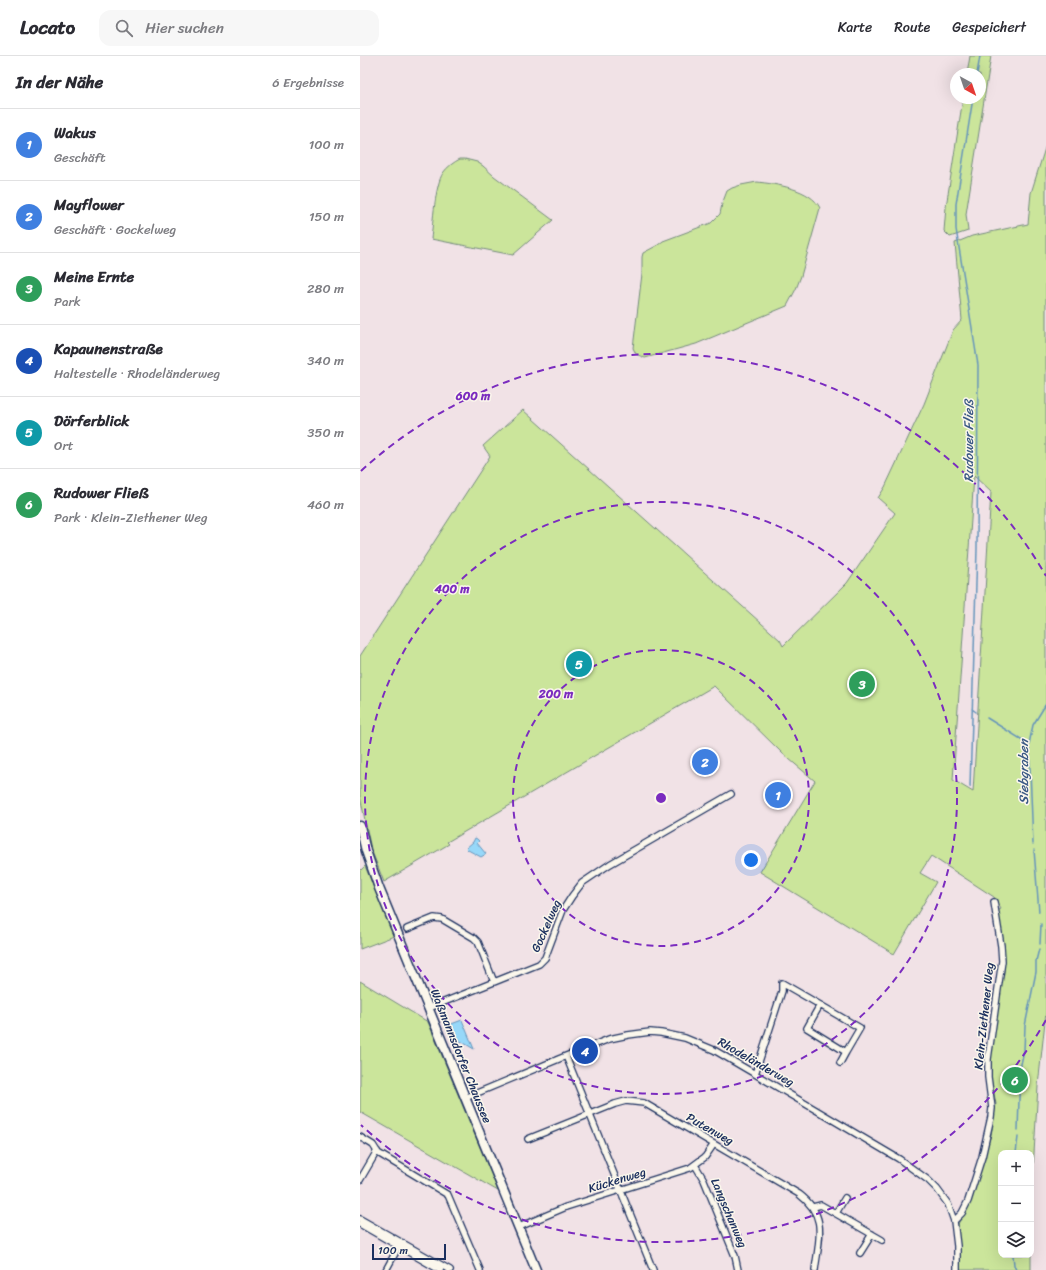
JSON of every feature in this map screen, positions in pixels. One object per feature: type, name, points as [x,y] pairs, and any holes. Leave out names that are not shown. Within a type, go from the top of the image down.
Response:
[{"type":"street","name":"Gockelweg","points":[[429,1008],[535,966],[542,961],[563,910],[576,890],[587,879],[610,864],[731,794]]},
{"type":"street","name":"Waßmannsdorfer Chaussee","points":[[360,826],[366,851],[379,888],[536,1270]]},
{"type":"street","name":"Klein-Ziethener Weg","points":[[954,1220],[962,1213],[968,1201],[982,1157],[992,1113],[988,1059],[1002,961],[994,902]]},
{"type":"street","points":[[407,929],[437,917],[474,938],[478,942],[494,982]]},
{"type":"street","points":[[755,1074],[782,991],[782,983],[860,1028],[840,1063]]},
{"type":"street","points":[[820,1005],[807,1028],[846,1052]]},
{"type":"street","name":"Rhodeländerweg","points":[[465,1098],[609,1039],[640,1033],[661,1033],[685,1038],[705,1046],[755,1074],[916,1170],[928,1180],[948,1204],[954,1220],[957,1246],[957,1270]]},
{"type":"street","points":[[566,1056],[653,1270]]},
{"type":"street","name":"Putenweg","points":[[528,1139],[626,1100],[640,1102],[799,1194],[813,1207]]},
{"type":"street","points":[[360,1137],[373,1144],[377,1151],[448,1195],[480,1270]]},
{"type":"street","name":"Kückenweg","points":[[518,1227],[566,1207],[620,1189],[680,1172],[696,1165],[705,1157],[714,1144]]},
{"type":"street","points":[[360,1180],[377,1151]]},
{"type":"street","name":"Langschanweg","points":[[696,1165],[704,1180],[729,1242],[737,1262],[738,1270]]},
{"type":"street","points":[[836,1213],[845,1198]]},
{"type":"street","points":[[815,1270],[819,1231],[818,1216],[813,1207],[821,1204],[882,1240]]},
{"type":"street","points":[[360,1218],[450,1270]]},
{"type":"street","points":[[360,1224],[440,1270]]},
{"type":"street","points":[[860,1253],[872,1234]]},
{"type":"street","points":[[386,1270],[399,1246]]},
{"type":"green space","points":[[970,56],[991,56],[986,88],[986,68],[968,68]]},
{"type":"green space","points":[[962,104],[983,104],[966,214],[968,231],[950,237],[944,231],[946,207]]},
{"type":"green space","points":[[1046,145],[1046,1012],[1038,1086],[1034,1153],[1034,1150],[998,1150],[998,1258],[1031,1258],[1031,1270],[959,1270],[958,1224],[968,1206],[991,1135],[996,1104],[989,1068],[1005,956],[996,912],[1001,909],[994,897],[931,856],[920,873],[936,882],[894,954],[760,872],[815,781],[782,753],[714,686],[447,842],[449,844],[384,882],[371,849],[360,796],[360,656],[490,456],[483,446],[523,410],[780,640],[783,646],[847,583],[895,513],[878,498],[885,487],[924,404],[953,330],[962,320],[955,243],[972,236],[1028,224],[1031,193]],"holes":[[[974,476],[991,492],[973,792],[953,780]]]},
{"type":"green space","points":[[460,159],[477,162],[553,220],[513,255],[431,239],[436,195],[440,179],[446,169]]},
{"type":"green space","points":[[757,182],[783,186],[801,192],[809,196],[820,208],[801,276],[787,306],[696,344],[645,358],[636,354],[633,348],[642,274],[643,253],[663,241],[711,223],[720,214],[727,191],[741,185]]},
{"type":"green space","points":[[365,866],[394,936],[360,949],[360,871]]},
{"type":"green space","points":[[360,981],[428,1022],[498,1191],[360,1112]]},
{"type":"water","points":[[475,838],[479,841],[477,843],[486,854],[481,857],[466,848]]},
{"type":"water","points":[[462,1020],[474,1049],[449,1034],[446,1026]]},
{"type":"waterway","name":"Rudower Fließ","points":[[978,68],[980,56]]},
{"type":"waterway","name":"Rudower Fließ","points":[[970,787],[977,549],[978,365],[956,229],[956,204],[972,104]]},
{"type":"waterway","name":"Siebgraben","points":[[1033,844],[1029,744],[1033,725],[1046,704]]},
{"type":"waterway","name":"Rudower Fließ","points":[[972,709],[976,712]]},
{"type":"waterway","points":[[987,718],[1029,744]]},
{"type":"waterway","name":"Siebgraben","points":[[1034,850],[1039,912]]},
{"type":"waterway","name":"Siebgraben","points":[[1040,944],[1041,924]]},
{"type":"waterway","name":"Rudower Fließ","points":[[1018,1130],[1020,1069],[1024,1050],[1025,1026],[1039,949]]},
{"type":"waterway","name":"Rudower Fließ","points":[[1016,1150],[1018,1137]]},
{"type":"waterway","name":"Rudower Fließ","points":[[1013,1258],[1016,1270]]},
{"type":"place","name":"Dörferblick","points":[[579,664]]},
{"type":"place","name":"Meine Ernte","points":[[862,684]]},
{"type":"place","name":"Mayflower","points":[[705,762]]},
{"type":"place","name":"Wakus","points":[[778,795]]},
{"type":"place","name":"Kapaunenstraße","points":[[585,1051]]},
{"type":"place","name":"Rudower Fließ","points":[[1015,1080]]}]
